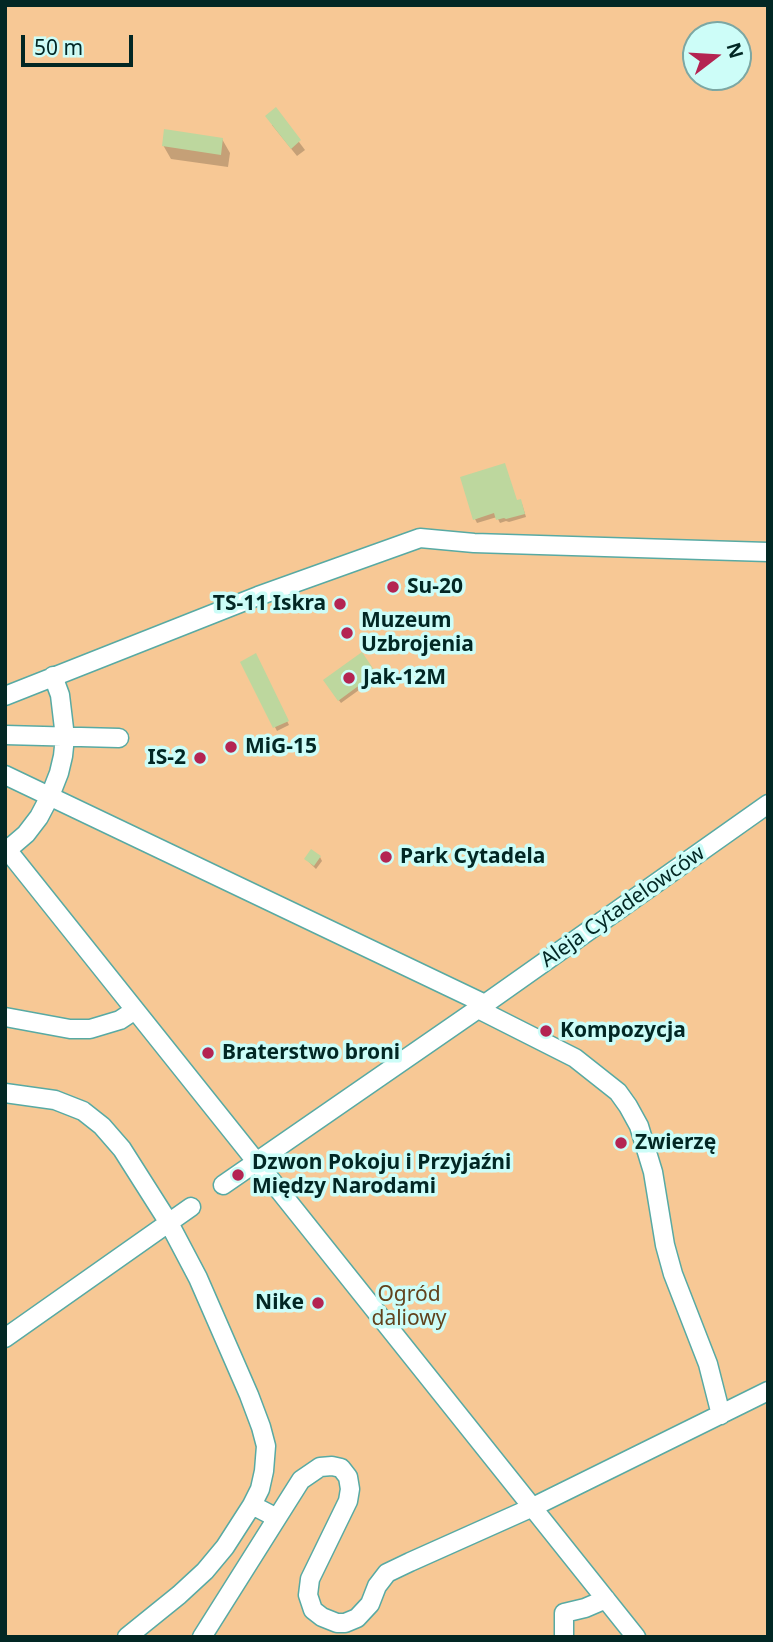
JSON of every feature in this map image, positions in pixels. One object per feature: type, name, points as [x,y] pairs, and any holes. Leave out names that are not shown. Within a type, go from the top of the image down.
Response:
[{"type":"street","points":[[5,696],[258,596],[420,538],[768,552]]},
{"type":"street","points":[[53,676],[60,695],[65,737],[63,757],[50,796],[39,817],[26,834],[6,850],[636,1637]]},
{"type":"street","points":[[5,735],[119,738]]},
{"type":"street","points":[[5,775],[482,1007],[575,1058],[618,1091],[639,1126],[653,1172],[665,1245],[673,1274],[708,1364],[721,1415]]},
{"type":"street","name":"Aleja Cytadelowców","points":[[223,1185],[482,1007],[768,804]]},
{"type":"street","points":[[5,1017],[70,1029],[90,1029],[120,1020],[135,1010]]},
{"type":"street","points":[[5,1093],[55,1100],[83,1111],[102,1126],[122,1149],[169,1223],[198,1278],[261,1427],[265,1446],[260,1489],[225,1548],[179,1595],[127,1637]]},
{"type":"street","points":[[5,1338],[191,1207]]},
{"type":"street","points":[[202,1637],[301,1480],[320,1467],[341,1468],[348,1478],[350,1489],[348,1501],[310,1579],[308,1595],[313,1609],[322,1617],[345,1623],[357,1618],[370,1604],[377,1586],[387,1573],[533,1507],[768,1391]]},
{"type":"street","points":[[252,1505],[277,1518]]},
{"type":"street","points":[[564,1637],[564,1613],[606,1599]]},
{"type":"green space","name":"Park Cytadela","points":[[5,5],[768,5],[768,1637],[5,1637]]},
{"type":"building","points":[[276,107],[301,140],[291,149],[265,116]]},
{"type":"building","points":[[164,129],[223,138],[221,155],[162,146]]},
{"type":"building","points":[[505,463],[517,500],[521,499],[525,514],[496,520],[494,513],[473,520],[460,477]]},
{"type":"building","points":[[362,652],[376,673],[338,701],[323,680]]},
{"type":"building","points":[[256,653],[289,721],[273,728],[240,662]]},
{"type":"building","points":[[311,849],[321,856],[314,866],[304,859]]},
{"type":"place","name":"Su-20","points":[[393,587]]},
{"type":"place","name":"TS-11 Iskra","points":[[340,604]]},
{"type":"place","name":"Muzeum Uzbrojenia","points":[[347,633]]},
{"type":"place","name":"Jak-12M","points":[[349,678]]},
{"type":"place","name":"MiG-15","points":[[231,747]]},
{"type":"place","name":"IS-2","points":[[200,758]]},
{"type":"place","name":"Park Cytadela","points":[[386,857]]},
{"type":"place","name":"Kompozycja","points":[[546,1031]]},
{"type":"place","name":"Braterstwo broni","points":[[208,1053]]},
{"type":"place","name":"Zwierzę","points":[[621,1143]]},
{"type":"place","name":"Dzwon Pokoju i Przyjaźni Między Narodami","points":[[238,1175]]},
{"type":"place","name":"Nike","points":[[318,1303]]},
{"type":"park label","name":"Ogród daliowy","points":[[409,1307]]}]
